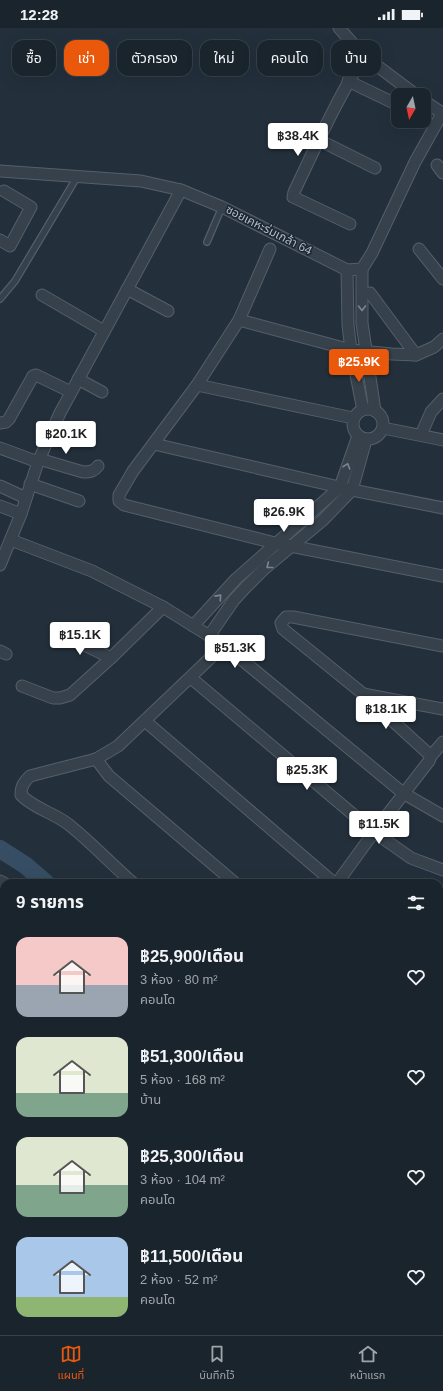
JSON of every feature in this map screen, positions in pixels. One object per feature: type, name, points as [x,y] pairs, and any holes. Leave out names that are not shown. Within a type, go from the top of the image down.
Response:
[{"type":"street","points":[[339,28],[350,40]]},
{"type":"street","points":[[381,69],[407,88]]},
{"type":"street","points":[[350,224],[293,197],[319,140],[351,76]]},
{"type":"street","points":[[348,81],[391,102]]},
{"type":"street","points":[[375,411],[362,323],[362,269],[372,252],[416,162],[443,113],[431,105]]},
{"type":"street","points":[[319,140],[375,168]]},
{"type":"street","name":"ซอยเคหะร่มเกล้า 64","points":[[0,171],[141,181],[181,190],[222,207],[347,270]]},
{"type":"street","points":[[0,565],[21,514],[38,460],[71,392],[181,190]]},
{"type":"street","points":[[0,240],[10,246],[31,207],[4,191]]},
{"type":"street","points":[[270,249],[239,320],[197,385],[133,471],[119,495],[119,501],[124,505],[275,543],[443,576]]},
{"type":"street","points":[[419,249],[443,279]]},
{"type":"street","points":[[362,269],[347,270],[348,326],[351,350],[363,410]]},
{"type":"street","points":[[127,289],[168,311]]},
{"type":"street","points":[[370,293],[416,355]]},
{"type":"street","points":[[42,295],[104,331]]},
{"type":"street","points":[[239,320],[351,350],[392,354],[416,355],[434,347],[443,339]]},
{"type":"street","points":[[0,423],[2,424],[9,419],[33,376],[36,375],[71,392]]},
{"type":"street","points":[[78,379],[102,392]]},
{"type":"street","points":[[197,385],[353,418]]},
{"type":"street","points":[[421,435],[431,412],[443,399]]},
{"type":"street","points":[[369,409],[375,411],[381,416],[383,428],[377,437],[362,438],[353,428],[353,418],[363,410],[369,409]]},
{"type":"street","points":[[383,428],[443,440]]},
{"type":"street","points":[[193,626],[236,578],[340,487],[362,438]]},
{"type":"street","points":[[208,636],[234,600],[245,588],[323,520],[352,490],[362,438]]},
{"type":"street","points":[[154,444],[352,490],[443,508]]},
{"type":"street","points":[[0,448],[84,472],[90,472],[98,466]]},
{"type":"street","points":[[30,484],[79,501]]},
{"type":"street","points":[[0,486],[26,498]]},
{"type":"street","points":[[0,506],[21,514]]},
{"type":"street","points":[[11,540],[92,570],[163,607],[224,645],[403,793],[443,816]]},
{"type":"street","points":[[22,686],[53,698],[60,698],[70,694],[111,658],[163,607]]},
{"type":"street","points":[[431,756],[362,693],[283,629],[281,623],[286,617],[293,617],[443,646]]},
{"type":"street","points":[[60,633],[111,658]]},
{"type":"street","points":[[129,879],[68,824],[55,815],[25,799],[21,794],[21,788],[30,776],[96,759],[118,746],[224,645]]},
{"type":"street","points":[[191,678],[374,832],[411,858],[443,870]]},
{"type":"street","points":[[362,693],[443,709]]},
{"type":"street","points":[[145,721],[330,879]]},
{"type":"street","points":[[338,879],[443,742]]},
{"type":"street","points":[[96,759],[109,776],[230,879]]},
{"type":"lane","points":[[0,299],[15,281],[77,177]]},
{"type":"lane","points":[[207,242],[222,207]]},
{"type":"waterway","points":[[0,849],[25,865],[41,879]]}]
